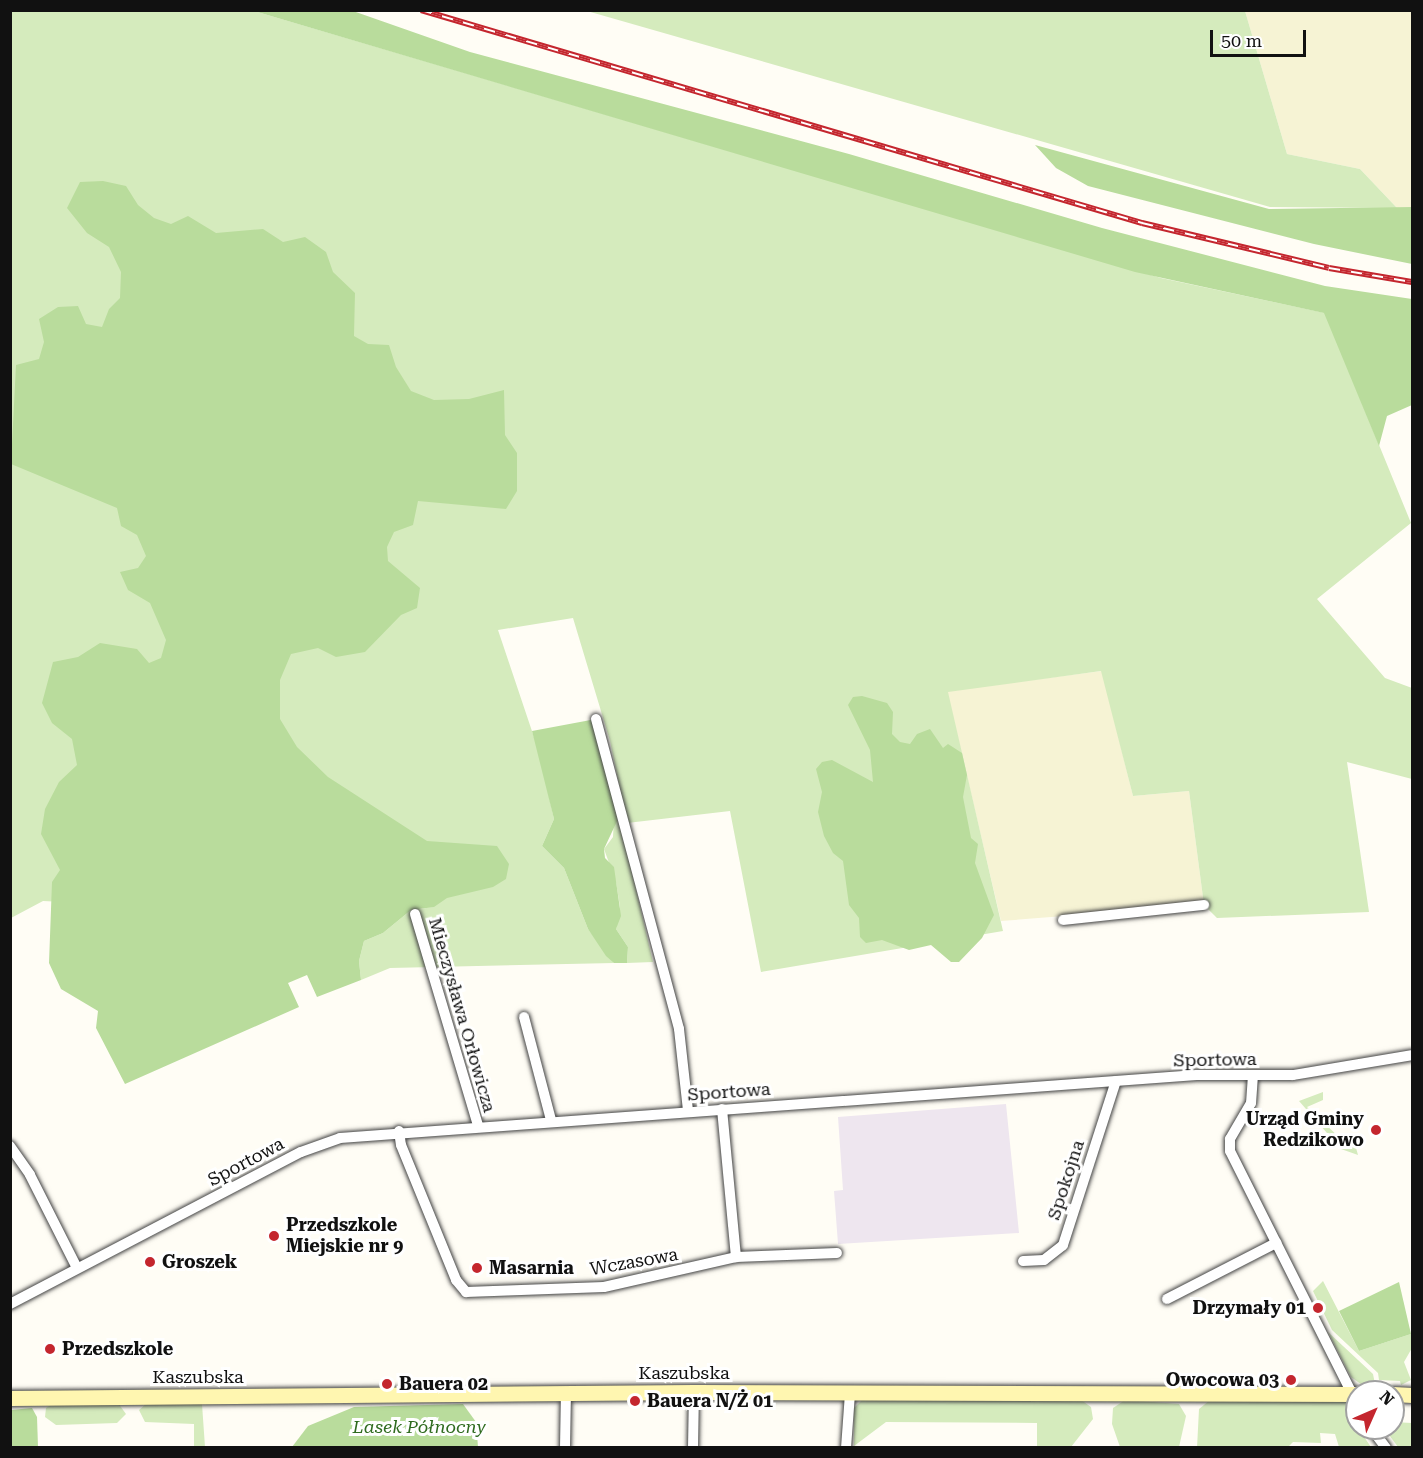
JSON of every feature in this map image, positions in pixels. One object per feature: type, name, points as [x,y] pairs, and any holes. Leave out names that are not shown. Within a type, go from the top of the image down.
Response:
[{"type":"main road","name":"Kaszubska","points":[[10,1398],[694,1392],[1345,1394]]},
{"type":"street","points":[[596,719],[679,1029],[688,1111]]},
{"type":"street","points":[[1063,920],[1204,905]]},
{"type":"street","name":"Mieczysława Orłowicza","points":[[415,914],[478,1126]]},
{"type":"street","points":[[524,1017],[551,1120]]},
{"type":"street","name":"Sportowa","points":[[10,1304],[319,1144],[399,1131],[551,1120],[1116,1081],[1324,1072],[1413,1055]]},
{"type":"street","points":[[1253,1075],[1251,1102],[1229,1145],[1276,1243],[1347,1380]]},
{"type":"street","name":"Spokojna","points":[[1023,1261],[1044,1260],[1063,1245],[1116,1081]]},
{"type":"street","points":[[722,1109],[736,1257]]},
{"type":"street","name":"Wczasowa","points":[[399,1131],[401,1145],[456,1280],[466,1292],[604,1287],[736,1257],[837,1253]]},
{"type":"street","points":[[10,1146],[35,1185],[77,1268]]},
{"type":"street","points":[[1167,1299],[1276,1243]]},
{"type":"street","points":[[693,1448],[694,1392]]},
{"type":"street","points":[[565,1448],[566,1393]]},
{"type":"street","points":[[846,1448],[850,1393]]},
{"type":"shaded area","points":[[1245,11],[1412,11],[1412,207],[1397,208],[1360,169],[1287,154]]},
{"type":"shaded area","points":[[1102,671],[1133,796],[1189,791],[1204,905],[1001,921],[947,691]]},
{"type":"shaded area","points":[[1006,1104],[1019,1233],[838,1244],[834,1191],[843,1190],[838,1117]]},
{"type":"green space","points":[[10,11],[254,11],[1161,278],[1325,313],[1411,523],[1317,599],[1385,678],[1412,688],[1412,779],[1347,762],[1369,912],[1217,918],[1204,905],[1189,791],[1133,796],[1101,671],[948,692],[1003,931],[761,972],[730,811],[627,823],[610,741],[573,618],[498,630],[539,752],[554,819],[542,846],[564,868],[588,929],[614,963],[390,968],[361,980],[359,961],[364,941],[383,933],[411,910],[434,907],[332,915],[43,901],[11,918]]},
{"type":"green space","points":[[254,11],[353,11],[470,52],[849,154],[1102,228],[1325,286],[1412,299],[1412,405],[1387,416],[1379,446],[1324,313],[1135,272]]},
{"type":"green space","points":[[587,11],[1245,11],[1287,154],[1360,169],[1397,208],[1270,207]]},
{"type":"green space","points":[[1035,145],[1269,209],[1412,207],[1412,264],[1314,244],[1088,186],[1056,168]]},
{"type":"green space","points":[[103,181],[126,186],[138,205],[154,218],[171,224],[188,216],[216,233],[263,229],[283,242],[305,237],[326,252],[333,272],[355,293],[354,336],[368,344],[389,345],[396,367],[411,391],[434,400],[469,399],[504,390],[505,435],[517,453],[517,491],[506,509],[418,501],[413,525],[394,532],[387,547],[388,561],[420,588],[417,608],[401,615],[365,652],[336,657],[318,648],[291,654],[280,680],[280,719],[297,747],[328,777],[427,841],[497,846],[509,864],[506,879],[493,887],[447,898],[434,907],[411,910],[383,933],[364,941],[359,961],[361,980],[317,997],[307,975],[288,983],[299,1007],[125,1084],[96,1028],[98,1011],[61,989],[49,963],[52,882],[60,870],[41,834],[45,809],[59,782],[77,765],[72,739],[52,723],[42,703],[53,662],[78,657],[100,643],[137,649],[149,663],[161,658],[166,640],[150,603],[128,590],[120,572],[138,568],[146,556],[137,535],[121,526],[117,508],[11,464],[16,365],[39,359],[44,342],[39,319],[58,307],[78,306],[86,324],[102,327],[109,309],[120,298],[121,272],[109,247],[87,233],[67,208],[80,182]]},
{"type":"green space","points":[[862,696],[887,703],[893,712],[892,734],[900,742],[910,744],[917,734],[930,729],[943,748],[948,744],[962,753],[967,775],[963,797],[971,838],[978,844],[975,863],[994,915],[982,938],[959,962],[951,962],[931,945],[909,950],[882,940],[866,943],[860,937],[859,918],[849,905],[843,861],[833,853],[824,836],[818,812],[822,792],[816,769],[822,762],[832,760],[873,782],[870,750],[848,705],[853,697]]},
{"type":"green space","points":[[596,719],[618,819],[604,849],[605,858],[614,867],[621,916],[616,929],[628,947],[627,963],[614,963],[606,956],[588,929],[564,868],[542,846],[554,819],[532,731]]},
{"type":"green space","points":[[615,800],[653,962],[627,963],[628,947],[616,929],[620,907],[616,882],[604,849],[613,837]]},
{"type":"green space","points":[[1323,1092],[1323,1100],[1307,1107],[1340,1138],[1353,1137],[1358,1155],[1341,1149],[1299,1101]]},
{"type":"green space","points":[[1323,1281],[1359,1351],[1411,1334],[1412,1348],[1404,1362],[1411,1380],[1405,1383],[1405,1380],[1379,1380],[1378,1373],[1332,1330],[1313,1291]]},
{"type":"green space","points":[[1399,1282],[1411,1334],[1359,1351],[1339,1311]]},
{"type":"green space","points":[[1328,1332],[1373,1374],[1374,1380],[1355,1380],[1351,1377]]},
{"type":"green space","points":[[862,1400],[1081,1400],[1091,1407],[1093,1419],[1071,1447],[1037,1447],[1037,1423],[886,1422],[854,1446],[854,1408]]},
{"type":"green space","points":[[1125,1400],[1179,1404],[1186,1416],[1179,1447],[1120,1447],[1112,1424],[1113,1408]]},
{"type":"green space","points":[[1210,1400],[1345,1401],[1345,1440],[1366,1440],[1371,1447],[1339,1447],[1335,1434],[1320,1433],[1321,1443],[1293,1442],[1288,1447],[1197,1448],[1199,1409]]},
{"type":"green space","points":[[118,1403],[126,1414],[117,1423],[56,1425],[45,1417],[46,1408],[52,1404]]},
{"type":"green space","points":[[147,1403],[202,1404],[205,1447],[194,1447],[194,1424],[145,1422],[139,1410]]},
{"type":"green space","name":"Lasek Północny","points":[[463,1404],[476,1422],[478,1447],[292,1447],[308,1426],[354,1407]]},
{"type":"green space","points":[[32,1408],[37,1417],[38,1447],[11,1447],[11,1410]]},
{"type":"green space","points":[[1405,1423],[1412,1423],[1412,1447],[1398,1447],[1393,1440],[1405,1440]]},
{"type":"railway","points":[[421,10],[1142,223],[1329,268],[1412,282]]},
{"type":"place","name":"Urząd Gminy Redzikowo","points":[[1376,1130]]},
{"type":"place","name":"Przedszkole Miejskie nr 9","points":[[274,1236]]},
{"type":"place","name":"Groszek","points":[[150,1262]]},
{"type":"place","name":"Masarnia","points":[[477,1268]]},
{"type":"place","name":"Drzymały 01","points":[[1318,1308]]},
{"type":"place","name":"Przedszkole","points":[[50,1349]]},
{"type":"place","name":"Owocowa 03","points":[[1291,1380]]},
{"type":"place","name":"Bauera 02","points":[[387,1384]]},
{"type":"place","name":"Bauera N/Ż 01","points":[[635,1401]]}]
